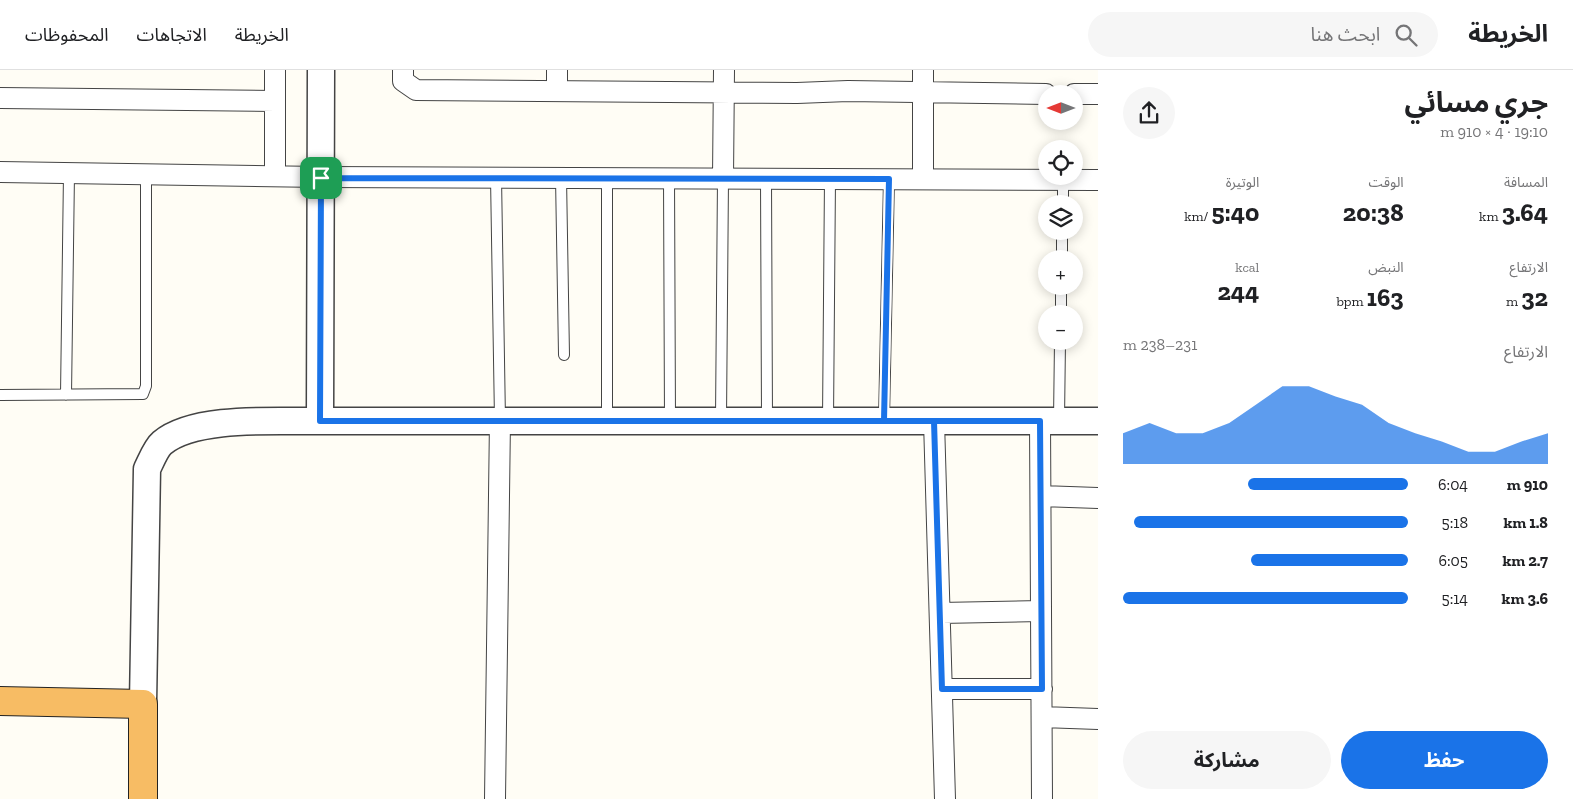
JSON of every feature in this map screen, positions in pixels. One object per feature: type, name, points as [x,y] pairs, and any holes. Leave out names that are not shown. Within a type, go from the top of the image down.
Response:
[{"type":"highway","points":[[0,701],[143,704],[143,799]]},
{"type":"street","points":[[275,70],[275,175]]},
{"type":"street","points":[[320,421],[321,70]]},
{"type":"street","points":[[403,70],[403,81],[416,90],[1038,94]]},
{"type":"street","points":[[557,70],[557,90]]},
{"type":"street","points":[[723,178],[724,70]]},
{"type":"street","points":[[923,70],[923,179]]},
{"type":"street","points":[[1083,94],[1098,94]]},
{"type":"street","points":[[0,98],[274,101]]},
{"type":"street","points":[[0,172],[275,175],[321,178],[607,177],[1038,180]]},
{"type":"street","points":[[1083,180],[1098,180]]},
{"type":"street","points":[[495,799],[500,420]]},
{"type":"street","points":[[143,704],[147,469],[162,443],[187,429],[217,423],[320,421],[1098,421]]},
{"type":"street","points":[[934,421],[945,799]]},
{"type":"street","points":[[1042,799],[1041,496],[1049,421]]},
{"type":"street","points":[[1041,496],[1098,498]]},
{"type":"street","points":[[940,613],[1041,611]]},
{"type":"street","points":[[942,689],[1042,689]]},
{"type":"street","points":[[1042,716],[1098,719]]},
{"type":"lane","points":[[66,395],[69,173]]},
{"type":"lane","points":[[0,395],[143,394],[146,386],[146,174]]},
{"type":"lane","points":[[496,177],[500,420]]},
{"type":"lane","points":[[561,177],[564,354]]},
{"type":"lane","points":[[607,177],[607,420]]},
{"type":"lane","points":[[669,178],[670,420]]},
{"type":"lane","points":[[721,420],[723,178]]},
{"type":"lane","points":[[766,178],[767,420]]},
{"type":"lane","points":[[828,421],[830,178]]},
{"type":"lane","points":[[884,421],[889,179]]},
{"type":"lane","points":[[1049,421],[1059,350]]},
{"type":"route","points":[[321,178],[320,421],[500,420],[828,421],[884,421],[934,421],[942,689],[1042,689],[1040,421],[987,421],[934,421],[884,421],[889,179],[321,178]]}]
